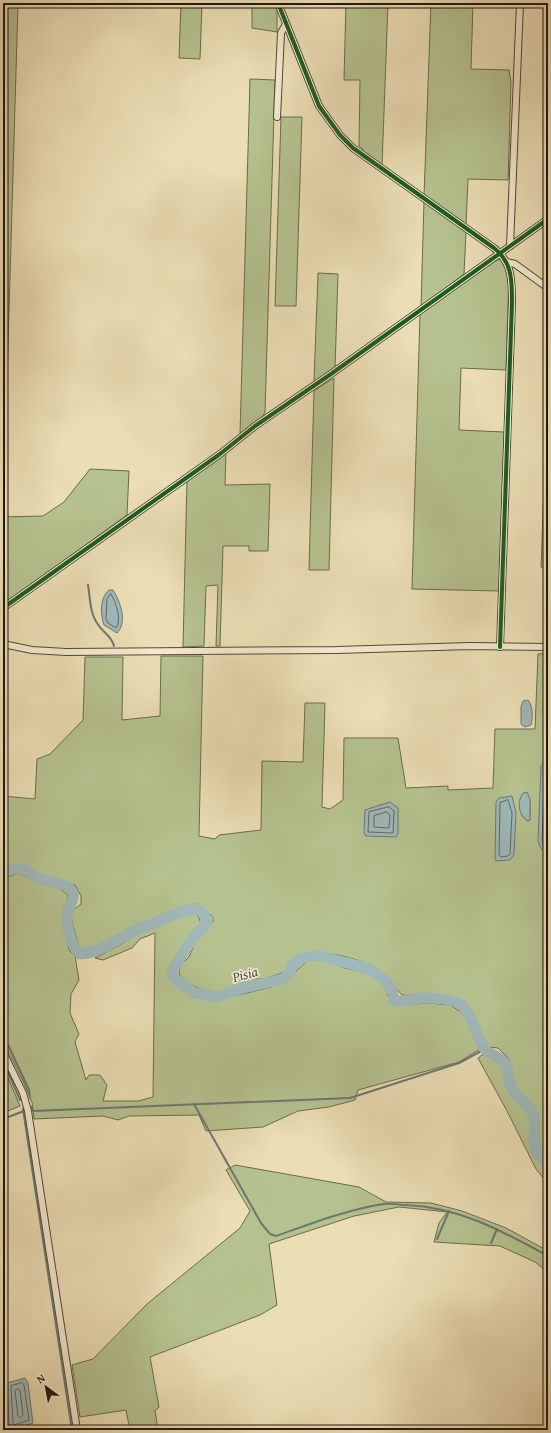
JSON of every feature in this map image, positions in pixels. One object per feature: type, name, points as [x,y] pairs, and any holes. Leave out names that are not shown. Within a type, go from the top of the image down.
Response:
[{"type":"street","points":[[278,3],[319,106],[340,135],[353,148],[500,253],[507,262],[512,284],[512,309],[500,647]]},
{"type":"street","points":[[510,246],[520,3]]},
{"type":"street","points":[[277,117],[281,33],[286,24]]},
{"type":"street","points":[[3,608],[220,454],[255,426],[331,374],[548,219]]},
{"type":"street","points":[[507,262],[515,264],[548,288]]},
{"type":"street","points":[[3,644],[32,650],[66,652],[344,650],[470,646],[548,647]]},
{"type":"street","points":[[3,1052],[23,1093],[28,1111],[77,1430]]},
{"type":"green space","points":[[3,3],[18,3],[3,517]]},
{"type":"green space","points":[[181,3],[202,3],[200,59],[179,58]]},
{"type":"green space","points":[[252,3],[276,3],[277,32],[252,28]]},
{"type":"green space","points":[[346,3],[388,3],[382,166],[359,146],[360,80],[344,80]]},
{"type":"green space","points":[[431,3],[473,3],[471,69],[509,70],[511,83],[508,180],[468,179],[466,226],[424,196]]},
{"type":"green space","points":[[250,79],[275,80],[265,412],[261,420],[240,434]]},
{"type":"green space","points":[[281,117],[302,117],[296,306],[275,306]]},
{"type":"green space","points":[[424,201],[466,231],[464,274],[421,307]]},
{"type":"green space","points":[[501,259],[506,265],[509,276],[506,370],[461,368],[459,430],[504,432],[499,591],[412,589],[420,314],[490,263]]},
{"type":"green space","points":[[318,273],[338,274],[335,368],[314,382]]},
{"type":"green space","points":[[334,378],[329,570],[309,570],[314,391]]},
{"type":"green space","points":[[546,434],[548,434],[548,569],[541,567]]},
{"type":"green space","points":[[226,451],[225,485],[270,484],[268,551],[249,551],[249,546],[223,546],[220,646],[216,646],[218,585],[206,586],[204,646],[183,647],[187,480]]},
{"type":"green space","points":[[90,469],[129,471],[127,515],[3,605],[3,517],[43,516],[64,502]]},
{"type":"green space","points":[[548,653],[548,1158],[542,1153],[539,1146],[537,1115],[528,1100],[513,1086],[509,1059],[498,1048],[488,1047],[472,1015],[459,1001],[450,997],[438,995],[402,995],[383,974],[369,964],[337,955],[314,952],[304,953],[295,957],[288,971],[264,979],[257,979],[225,992],[209,992],[188,983],[179,973],[180,966],[189,957],[195,943],[213,921],[213,918],[197,904],[134,927],[89,950],[84,951],[80,948],[71,916],[76,908],[81,904],[81,896],[75,885],[40,876],[23,866],[12,866],[3,870],[3,796],[35,799],[37,759],[50,754],[83,720],[85,657],[123,657],[122,720],[160,716],[161,656],[203,656],[199,836],[215,839],[219,835],[261,830],[262,761],[303,762],[305,703],[325,703],[322,807],[330,809],[343,800],[344,738],[398,738],[406,788],[448,786],[448,790],[493,788],[495,729],[535,729],[538,654]],"holes":[[[521,798],[530,799],[530,820],[528,821],[522,816]]]},
{"type":"green space","points":[[18,873],[45,885],[56,886],[68,895],[64,917],[69,950],[75,956],[79,980],[71,994],[70,1013],[79,1034],[75,1042],[86,1080],[89,1075],[100,1075],[107,1085],[103,1101],[138,1101],[153,1097],[155,933],[140,939],[132,948],[103,960],[95,958],[139,933],[190,913],[197,914],[201,923],[178,955],[169,977],[175,985],[187,992],[205,999],[222,999],[271,987],[289,980],[307,961],[314,959],[328,961],[345,968],[370,973],[390,989],[387,994],[391,1002],[398,1005],[429,1003],[450,1005],[464,1014],[482,1048],[459,1062],[358,1090],[355,1100],[329,1107],[298,1111],[263,1127],[206,1131],[199,1115],[129,1116],[118,1120],[103,1116],[34,1119],[32,1102],[3,1041],[3,879]]},
{"type":"green space","points":[[485,1053],[501,1061],[504,1067],[507,1084],[514,1097],[532,1118],[533,1131],[529,1139],[536,1155],[548,1166],[548,1184],[536,1169],[478,1058]]},
{"type":"green space","points":[[3,1066],[20,1106],[3,1113]]},
{"type":"green space","points":[[235,1165],[359,1187],[386,1202],[431,1203],[462,1211],[506,1228],[548,1251],[548,1272],[535,1262],[500,1246],[434,1242],[439,1223],[447,1212],[399,1207],[354,1216],[269,1244],[277,1305],[260,1315],[150,1357],[159,1407],[155,1411],[158,1430],[130,1430],[126,1410],[80,1417],[72,1365],[93,1359],[147,1304],[240,1228],[250,1211],[226,1170]]},
{"type":"water","points":[[109,590],[113,590],[122,612],[122,623],[117,633],[104,625],[101,611],[102,601]]},
{"type":"water","points":[[528,700],[532,708],[532,719],[531,725],[525,727],[521,724],[521,707],[523,701]]},
{"type":"water","points":[[548,757],[548,849],[542,850],[538,841],[541,766]]},
{"type":"water","points":[[527,792],[530,799],[530,820],[528,821],[520,812],[519,804],[523,793]]},
{"type":"water","points":[[512,796],[516,813],[514,854],[510,860],[496,861],[496,802],[499,798]]},
{"type":"water","points":[[390,802],[398,808],[398,834],[396,837],[366,836],[364,833],[365,810]]},
{"type":"water","points":[[25,1378],[28,1383],[33,1423],[13,1429],[9,1424],[7,1383]]},
{"type":"waterway","points":[[88,585],[95,619],[99,626],[111,639],[114,646]]},
{"type":"waterway","name":"Pisia","points":[[3,873],[14,869],[21,869],[40,879],[58,883],[71,889],[73,896],[67,914],[67,923],[74,946],[80,954],[95,951],[138,929],[173,915],[197,909],[203,913],[207,922],[191,941],[172,973],[174,978],[195,993],[217,997],[243,988],[283,979],[289,974],[293,965],[299,959],[316,955],[367,968],[385,980],[392,990],[394,1000],[401,1001],[421,998],[435,998],[450,1000],[458,1003],[463,1006],[470,1017],[485,1049],[501,1059],[507,1066],[509,1081],[514,1092],[529,1107],[533,1114],[535,1125],[534,1143],[537,1153],[548,1163]]},
{"type":"waterway","points":[[3,1034],[29,1090],[30,1098]]},
{"type":"waterway","points":[[32,1107],[33,1111],[350,1098],[459,1063],[485,1049]]},
{"type":"waterway","points":[[3,1061],[20,1100]]},
{"type":"waterway","points":[[194,1104],[261,1223],[270,1234],[276,1236],[343,1213],[371,1206],[392,1204],[425,1207],[462,1215],[497,1229],[548,1256]]},
{"type":"waterway","points":[[23,1109],[72,1430]]},
{"type":"waterway","points":[[3,1119],[24,1111]]},
{"type":"waterway","points":[[437,1239],[449,1211]]},
{"type":"waterway","points":[[491,1243],[497,1229]]},
{"type":"cycle path","points":[[278,3],[319,106],[340,135],[353,148],[494,248],[500,253],[508,265],[512,286],[512,302],[500,647]]},
{"type":"cycle path","points":[[3,608],[220,454],[255,426],[331,374],[548,219]]}]
